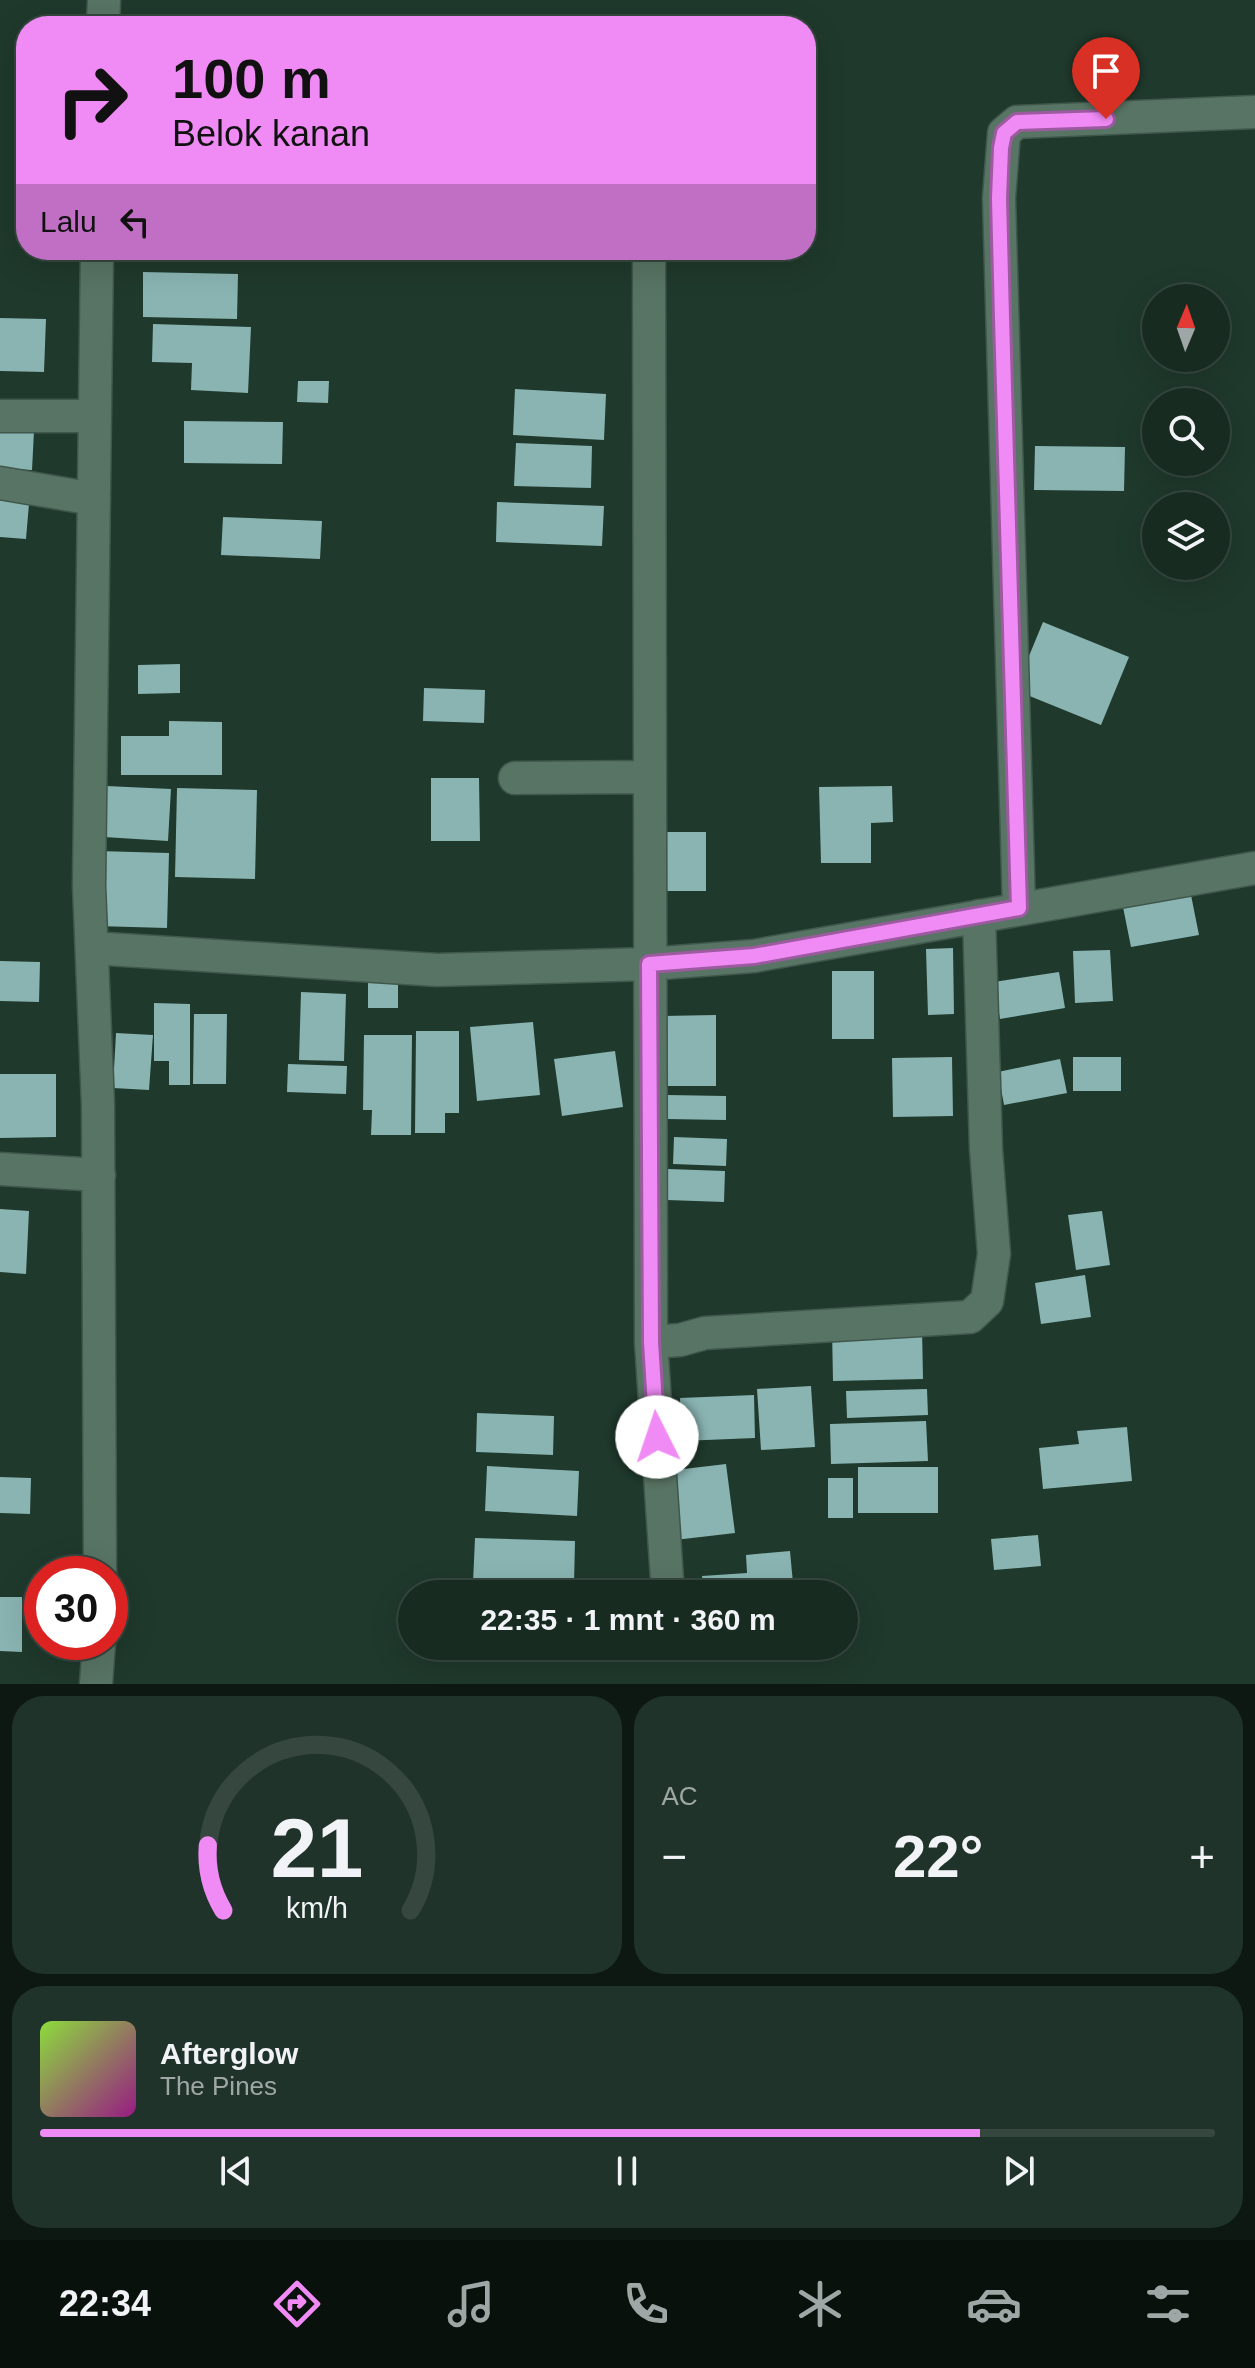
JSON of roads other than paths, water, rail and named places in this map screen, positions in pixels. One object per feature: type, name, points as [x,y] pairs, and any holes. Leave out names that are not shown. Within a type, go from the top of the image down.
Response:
[{"type":"street","points":[[1019,908],[999,198],[1004,133],[1017,122],[1255,112]]},
{"type":"street","points":[[97,260],[89,886],[99,1175],[100,1556]]},
{"type":"street","points":[[649,260],[651,1342],[667,1580]]},
{"type":"street","points":[[0,416],[95,416]]},
{"type":"street","points":[[0,483],[94,499]]},
{"type":"street","points":[[515,778],[649,777]]},
{"type":"street","points":[[92,948],[437,970],[649,964],[754,956],[1255,868]]},
{"type":"street","points":[[651,1342],[680,1340],[705,1333],[970,1317],[987,1301],[994,1254],[986,1149],[979,916]]},
{"type":"street","points":[[0,1169],[99,1175]]},
{"type":"street","points":[[96,1684],[98,1660]]}]
